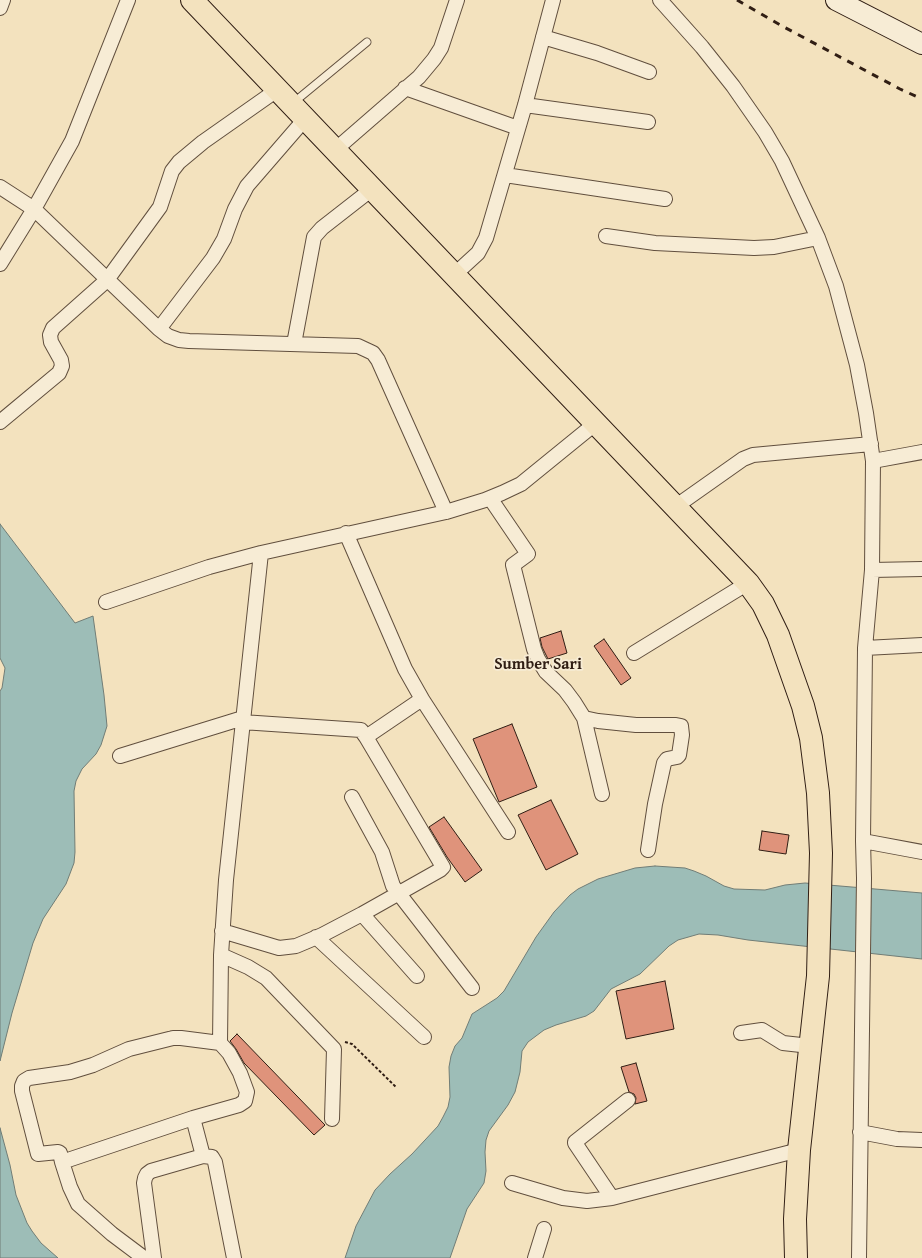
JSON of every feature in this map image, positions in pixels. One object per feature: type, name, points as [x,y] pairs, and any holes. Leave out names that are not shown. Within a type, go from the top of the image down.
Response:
[{"type":"highway","points":[[197,2],[291,104],[748,583],[763,604],[778,635],[803,706],[811,738],[818,793],[821,853],[818,976],[799,1150],[795,1219],[796,1258]]},
{"type":"main road","points":[[836,0],[922,44]]},
{"type":"street","points":[[0,8],[3,0]]},
{"type":"street","points":[[0,264],[34,209],[72,141],[128,0]]},
{"type":"street","points":[[335,150],[427,68],[441,48],[457,0]]},
{"type":"street","points":[[454,275],[478,253],[486,238],[525,105],[553,0]]},
{"type":"street","points":[[660,0],[702,47],[732,86],[765,132],[782,161],[818,238],[836,286],[857,365],[871,444],[873,461],[872,570],[865,648],[863,968],[858,1258]]},
{"type":"street","points":[[543,37],[597,53],[649,72]]},
{"type":"street","points":[[405,88],[518,128]]},
{"type":"street","points":[[0,422],[59,372],[62,366],[61,360],[51,342],[50,335],[53,328],[107,280],[160,207],[172,171],[178,162],[203,142],[291,104]]},
{"type":"street","points":[[159,329],[213,258],[224,239],[246,186],[291,104]]},
{"type":"street","points":[[525,105],[648,122]]},
{"type":"street","points":[[505,175],[665,199]]},
{"type":"street","points":[[0,187],[34,209],[107,280],[168,336],[180,340],[358,346],[373,353],[378,360],[446,512]]},
{"type":"street","points":[[294,344],[314,237],[322,228],[372,189]]},
{"type":"street","points":[[606,236],[655,243],[754,248],[774,247],[818,238]]},
{"type":"street","points":[[106,602],[208,567],[346,533],[446,512],[490,498],[521,484],[596,423]]},
{"type":"street","points":[[675,507],[743,459],[753,455],[871,444]]},
{"type":"street","points":[[873,461],[922,452]]},
{"type":"street","points":[[490,498],[528,554],[513,565],[534,649],[546,672],[565,690],[584,718],[602,794]]},
{"type":"street","points":[[346,533],[405,669],[422,699],[508,832]]},
{"type":"street","points":[[220,1044],[221,954],[226,880],[261,553]]},
{"type":"street","points":[[872,570],[922,569]]},
{"type":"street","points":[[634,654],[748,583]]},
{"type":"street","points":[[865,648],[922,645]]},
{"type":"street","points":[[366,737],[422,699]]},
{"type":"street","points":[[584,718],[636,725],[681,726],[682,734],[679,755],[677,757],[667,759],[664,763],[655,804],[648,850]]},
{"type":"street","points":[[120,756],[243,720],[361,730],[442,867],[440,870],[362,914],[316,938],[296,946],[280,948],[222,931]]},
{"type":"street","points":[[352,797],[380,848],[391,881],[398,894],[472,988]]},
{"type":"street","points":[[863,841],[922,852]]},
{"type":"street","points":[[362,914],[417,976]]},
{"type":"street","points":[[316,938],[424,1037]]},
{"type":"street","points":[[221,954],[248,967],[266,978],[334,1049],[332,1119]]},
{"type":"street","points":[[741,1033],[762,1030],[783,1043],[810,1046]]},
{"type":"street","points":[[62,1162],[194,1118],[239,1105],[245,1101],[247,1092],[240,1073],[229,1053],[220,1044],[181,1038],[163,1040],[129,1049],[93,1066],[70,1072],[29,1078],[24,1081],[22,1091],[37,1153],[41,1155],[58,1152],[60,1153],[62,1162],[70,1187],[78,1204],[107,1230],[144,1258]]},
{"type":"street","points":[[612,1198],[574,1143],[628,1100]]},
{"type":"street","points":[[194,1118],[203,1156]]},
{"type":"street","points":[[860,1132],[897,1139],[922,1140]]},
{"type":"street","points":[[512,1183],[563,1198],[588,1201],[612,1198],[799,1150]]},
{"type":"street","points":[[154,1258],[144,1184],[147,1174],[151,1171],[203,1156],[212,1157],[215,1162],[234,1258]]},
{"type":"street","points":[[535,1258],[544,1228]]},
{"type":"lane","points":[[291,104],[367,42]]},
{"type":"path","points":[[334,1049],[344,1042],[352,1044],[396,1087]]},
{"type":"water","points":[[0,524],[75,623],[93,616],[107,726],[101,745],[96,754],[82,769],[76,781],[74,791],[74,863],[66,884],[43,919],[33,943],[12,1013],[0,1061],[0,691],[2,688],[5,668],[0,658]]},
{"type":"water","points":[[655,866],[685,868],[734,889],[765,890],[785,885],[805,883],[922,893],[922,959],[748,940],[718,935],[699,934],[678,940],[669,946],[640,974],[611,989],[594,1011],[586,1016],[544,1030],[528,1042],[522,1051],[520,1072],[515,1092],[508,1105],[489,1131],[486,1140],[486,1171],[484,1183],[467,1209],[450,1258],[345,1258],[356,1226],[375,1190],[412,1154],[438,1126],[443,1117],[448,1107],[450,1097],[449,1067],[451,1056],[455,1046],[462,1038],[472,1014],[497,998],[504,991],[536,937],[554,912],[570,895],[578,889],[598,879],[635,868]]},
{"type":"water","points":[[0,1128],[16,1195],[27,1223],[41,1243],[58,1258],[0,1258]]},
{"type":"building","points":[[561,631],[567,653],[548,659],[542,647],[540,638]]},
{"type":"building","points":[[604,639],[631,678],[621,685],[594,646]]},
{"type":"building","points":[[512,724],[537,787],[499,802],[473,739]]},
{"type":"building","points":[[551,800],[578,854],[546,870],[518,815]]},
{"type":"building","points":[[444,817],[482,870],[465,882],[447,857],[429,827]]},
{"type":"building","points":[[762,831],[789,835],[786,854],[759,850]]},
{"type":"building","points":[[665,981],[674,1029],[626,1039],[616,991]]},
{"type":"building","points":[[237,1034],[325,1125],[314,1135],[244,1063],[230,1041]]},
{"type":"building","points":[[636,1063],[647,1101],[635,1104],[636,1098],[634,1094],[629,1092],[621,1067]]},
{"type":"railway","points":[[737,0],[782,26],[900,89],[922,99]]},
{"type":"district","name":"Sumber Sari","points":[[538,665]]}]
